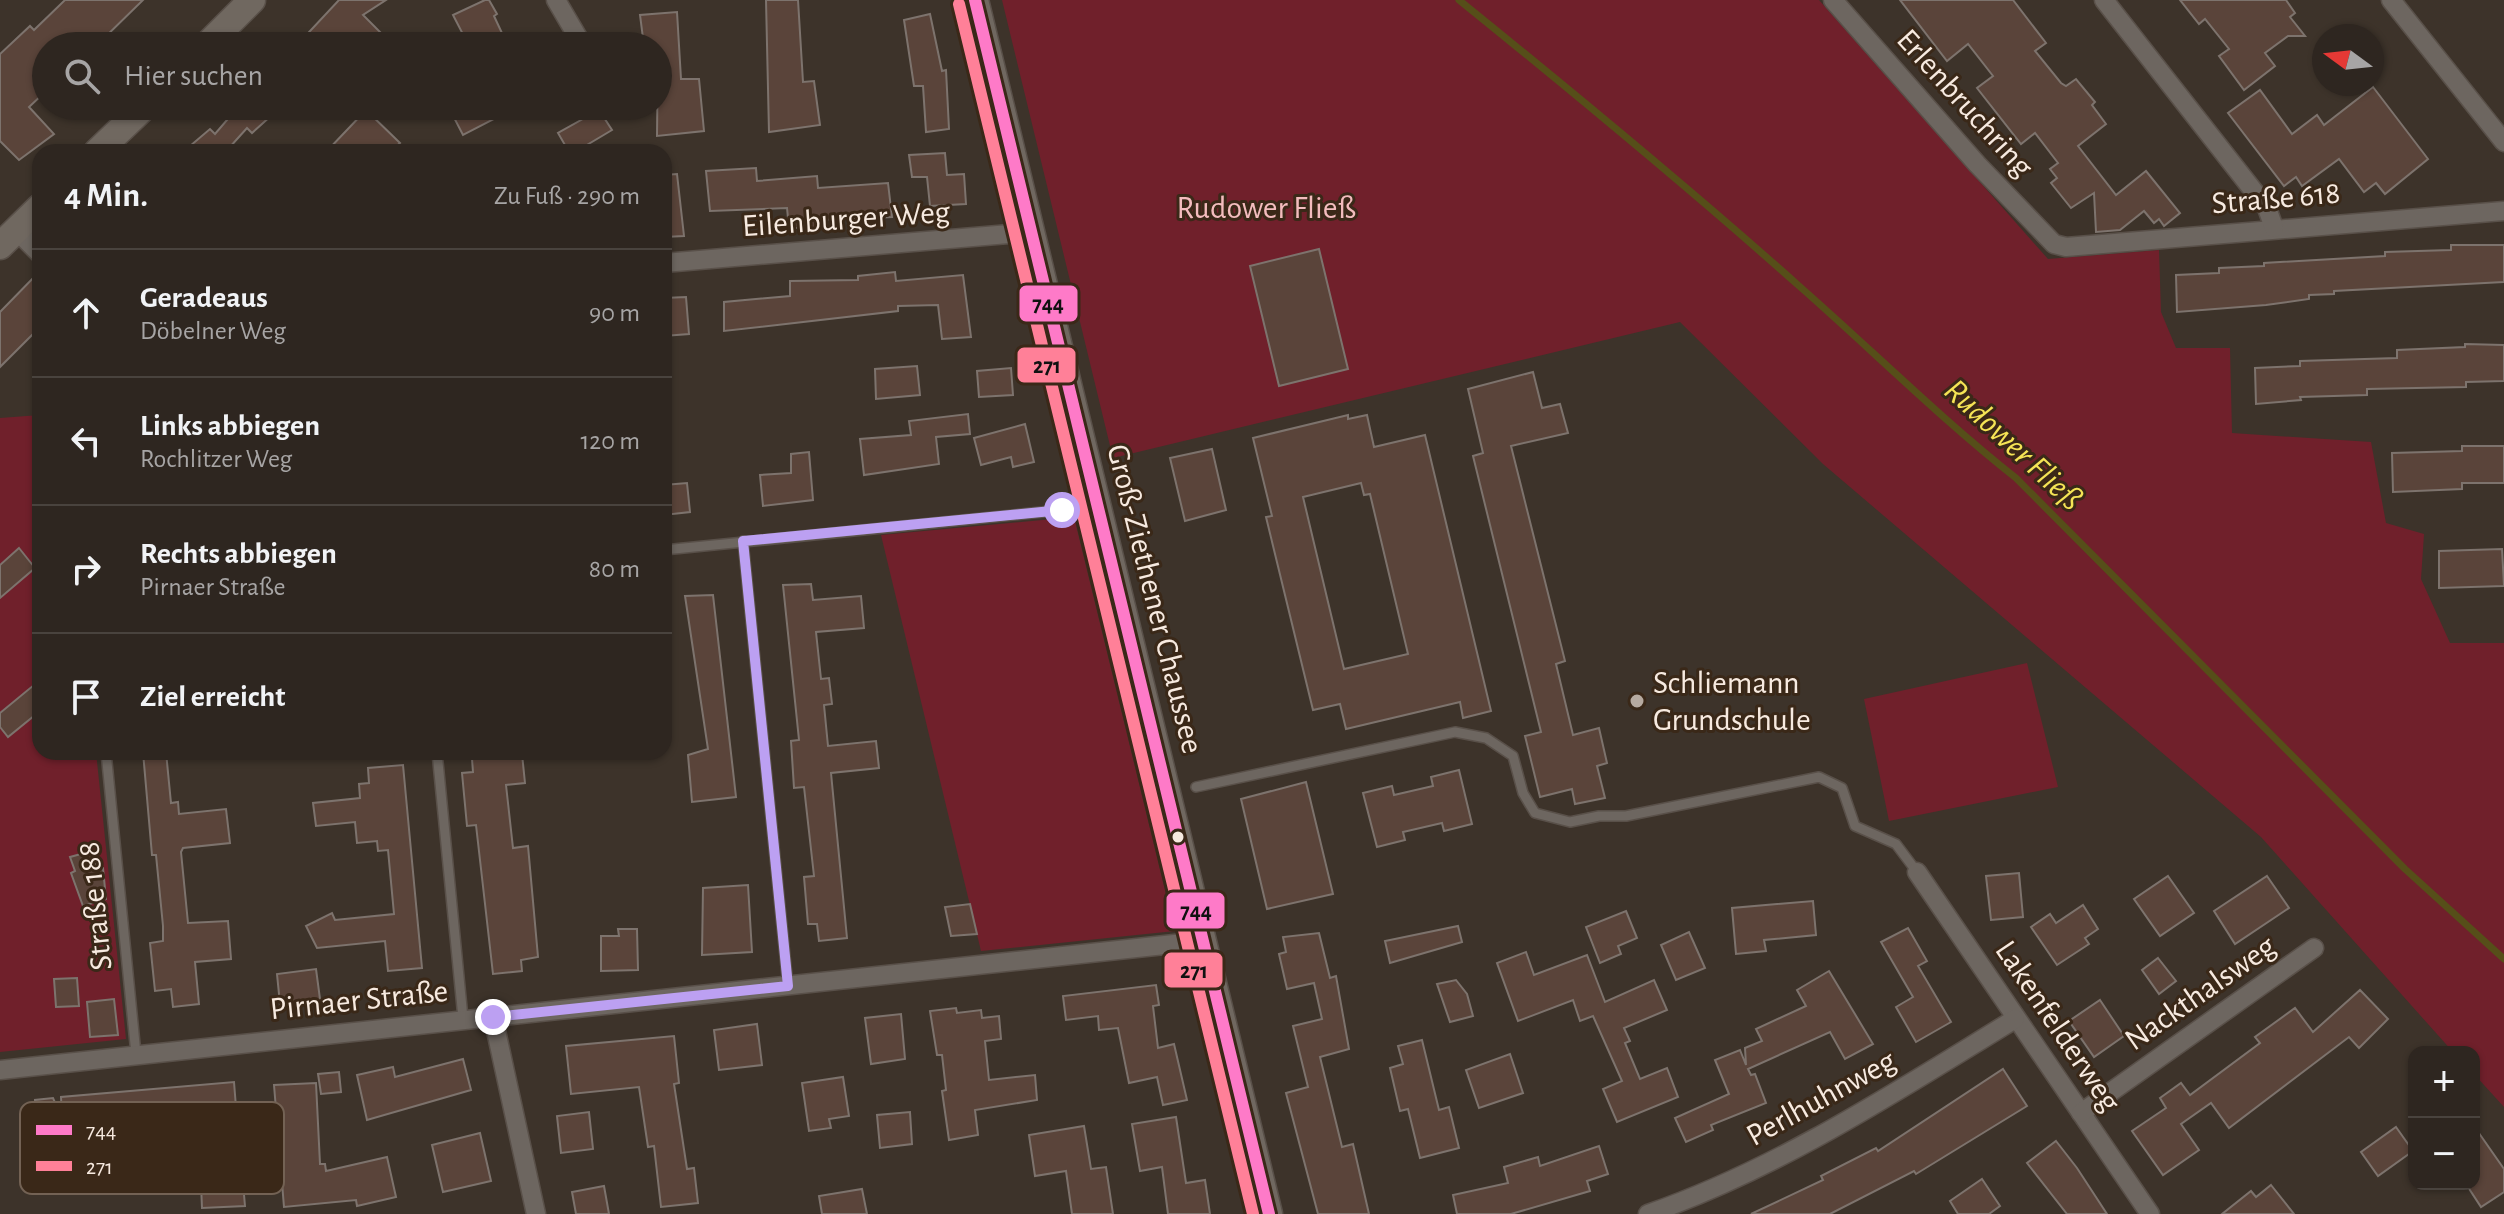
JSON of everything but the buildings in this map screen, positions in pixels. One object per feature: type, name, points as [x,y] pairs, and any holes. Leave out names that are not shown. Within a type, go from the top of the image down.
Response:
[{"type":"street","points":[[220,32],[252,0]]},
{"type":"street","points":[[556,0],[575,32]]},
{"type":"street","name":"Groß-Ziethener Chaussee","points":[[975,0],[1269,1214]]},
{"type":"street","name":"Erlenbruchring","points":[[1833,0],[1977,164],[2054,244]]},
{"type":"street","points":[[2104,0],[2267,208],[2274,228]]},
{"type":"street","points":[[2391,0],[2504,142]]},
{"type":"street","points":[[105,144],[130,120]]},
{"type":"street","name":"Straße 618","points":[[2054,244],[2066,247],[2504,211]]},
{"type":"street","points":[[32,215],[8,238],[32,250]]},
{"type":"street","name":"Eilenburger Weg","points":[[672,262],[1032,232]]},
{"type":"street","name":"Lakenfelderweg","points":[[1917,872],[2150,1214]]},
{"type":"street","name":"Pirnaer Straße","points":[[0,1070],[1202,941]]},
{"type":"street","name":"Nackthalsweg","points":[[2081,1113],[2314,948]]},
{"type":"street","points":[[493,1017],[536,1214]]},
{"type":"street","name":"Perlhuhnweg","points":[[1656,1213],[1805,1144],[2015,1019]]},
{"type":"lane","points":[[672,549],[1062,510],[1096,501]]},
{"type":"lane","points":[[743,541],[788,986]]},
{"type":"lane","points":[[1196,787],[1455,732],[1486,738],[1513,756],[1523,793],[1535,813],[1570,822],[1599,816],[1626,816],[1819,777],[1842,788],[1855,826],[1896,844],[1917,872]]},
{"type":"lane","name":"Straße 188","points":[[107,760],[136,1054]]},
{"type":"lane","points":[[438,760],[463,1018]]},
{"type":"green space","name":"Rudower Fließ","points":[[1002,0],[1819,0],[2048,259],[2159,250],[2161,312],[2176,348],[2230,348],[2232,433],[2371,442],[2386,523],[2424,534],[2421,579],[2450,643],[2504,643],[2504,1107],[2480,1081],[2480,1046],[2448,1046],[2261,837],[1823,464],[1680,322],[1113,458]]},
{"type":"green space","points":[[32,416],[32,760],[97,760],[126,1039],[0,1052],[0,418]]},
{"type":"green space","points":[[1074,517],[1175,931],[981,951],[881,535]]},
{"type":"green space","points":[[2027,663],[2058,787],[1889,821],[1864,699]]},
{"type":"waterway","name":"Rudower Fließ","points":[[1459,0],[1715,212],[1960,432],[2016,478],[2405,869],[2504,959]]},
{"type":"transit line","name":"744","points":[[975,0],[1269,1214]]},
{"type":"transit line","name":"271","points":[[959,4],[1253,1214]]},
{"type":"place","name":"Schliemann Grundschule","points":[[1637,701]]},
{"type":"route","points":[[493,1017],[788,986],[743,541],[1062,510]]}]
